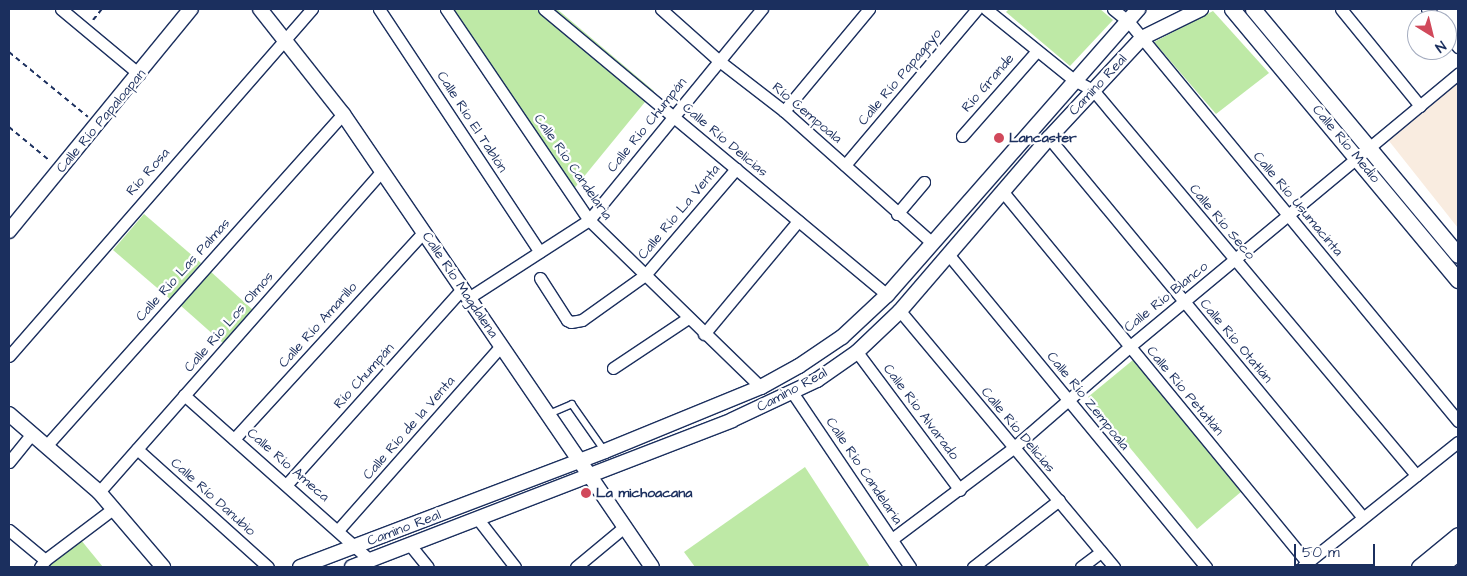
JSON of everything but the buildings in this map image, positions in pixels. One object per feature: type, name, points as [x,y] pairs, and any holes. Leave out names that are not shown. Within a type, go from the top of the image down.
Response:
[{"type":"highway","points":[[1437,567],[1458,550]]},
{"type":"main road","name":"Calle Río Medio","points":[[1232,9],[1458,255]]},
{"type":"main road","name":"Calle Río Medio","points":[[1253,9],[1365,154],[1458,280]]},
{"type":"main road","points":[[1419,567],[1458,534]]},
{"type":"street","points":[[61,9],[139,74]]},
{"type":"street","name":"Calle Río Papaloapan","points":[[9,231],[98,125],[191,9]]},
{"type":"street","name":"Calle Río Magdalena","points":[[260,9],[285,37],[343,114],[467,293],[623,528],[652,567]]},
{"type":"street","name":"Río Rosa","points":[[9,356],[285,37],[312,9]]},
{"type":"street","name":"Calle Río El Tablón","points":[[379,9],[540,252]]},
{"type":"street","name":"Calle Río Candelaria","points":[[446,9],[589,220],[704,334],[761,387]]},
{"type":"street","name":"Calle Río Delicias","points":[[544,9],[887,295]]},
{"type":"street","name":"Río Cempoala","points":[[661,9],[718,60],[784,111],[897,214],[932,243]]},
{"type":"street","name":"Calle Río Chumpán","points":[[467,293],[540,252],[589,220],[674,117],[718,60],[762,9]]},
{"type":"street","points":[[784,111],[869,9]]},
{"type":"street","name":"Calle Río Papagayo","points":[[845,165],[977,9]]},
{"type":"street","name":"Calle Río Seco","points":[[986,9],[1074,80],[1093,90],[1234,261],[1416,475]]},
{"type":"street","name":"Calle Río Usumacinta","points":[[1113,9],[1128,21],[1458,421]]},
{"type":"street","name":"Camino Real","points":[[300,567],[605,451],[761,387],[842,337],[887,295],[1138,9]]},
{"type":"street","name":"Camino Real","points":[[352,567],[732,420],[817,380],[857,352],[900,310],[1049,138],[1142,38],[1202,9]]},
{"type":"street","points":[[1341,9],[1420,106]]},
{"type":"street","name":"Río Grande","points":[[962,136],[1037,51]]},
{"type":"street","name":"Calle Río Blanco","points":[[892,539],[960,490],[1012,448],[1129,347],[1365,154],[1458,74]]},
{"type":"street","name":"Calle Río Las Palmas","points":[[46,446],[343,114]]},
{"type":"street","name":"Calle Río Otatlán","points":[[1049,138],[1363,517]]},
{"type":"street","points":[[998,167],[1013,179]]},
{"type":"street","name":"Calle Río La Venta","points":[[540,278],[563,316],[571,322],[582,320],[645,276],[736,169]]},
{"type":"street","name":"Calle Río Los Olmos","points":[[99,492],[382,171]]},
{"type":"street","points":[[897,214],[924,182]]},
{"type":"street","name":"Calle Río Petatlán","points":[[1003,192],[1304,565]]},
{"type":"street","points":[[964,206],[979,220]]},
{"type":"street","points":[[704,334],[798,221]]},
{"type":"street","name":"Calle Río Amarillo","points":[[234,439],[424,232]]},
{"type":"street","name":"Calle Río Zempoala","points":[[948,254],[1206,567]]},
{"type":"street","name":"Río Chumpán","points":[[287,484],[467,293]]},
{"type":"street","name":"Calle Río Delicias","points":[[900,310],[1012,448],[1059,500],[1114,567]]},
{"type":"street","points":[[613,368],[688,318]]},
{"type":"street","name":"Calle Río de la Venta","points":[[339,529],[501,346]]},
{"type":"street","name":"Calle Río Alvarado","points":[[857,352],[960,490]]},
{"type":"street","name":"Calle Río Candelaria","points":[[792,392],[910,567]]},
{"type":"street","name":"Calle Río Ameca","points":[[184,395],[339,529],[354,547],[370,560]]},
{"type":"street","points":[[725,402],[732,420]]},
{"type":"street","points":[[9,414],[99,492],[163,567]]},
{"type":"street","points":[[9,462],[32,434]]},
{"type":"street","points":[[1304,565],[1458,442]]},
{"type":"street","name":"Calle Río Danubio","points":[[137,448],[268,567]]},
{"type":"street","points":[[973,567],[1059,500]]},
{"type":"street","points":[[9,530],[43,564],[114,508]]},
{"type":"street","points":[[477,518],[515,567]]},
{"type":"street","points":[[576,567],[623,528]]},
{"type":"street","points":[[410,545],[428,567]]},
{"type":"street","points":[[1081,567],[1101,552]]},
{"type":"lane","points":[[548,415],[564,405],[572,404],[605,451]]},
{"type":"path","points":[[86,29],[102,9]]},
{"type":"path","points":[[9,52],[98,125]]},
{"type":"path","points":[[9,127],[60,169]]},
{"type":"shaded area","points":[[1458,83],[1458,228],[1389,141]]},
{"type":"green space","points":[[454,9],[557,9],[654,91],[573,190]]},
{"type":"green space","points":[[1009,9],[1100,9],[1113,20],[1070,66],[1006,12]]},
{"type":"green space","points":[[1213,11],[1269,73],[1216,114],[1154,42]]},
{"type":"green space","points":[[144,214],[201,263],[170,299],[113,250]]},
{"type":"green space","points":[[210,271],[254,311],[224,344],[180,305]]},
{"type":"green space","points":[[1139,355],[1248,486],[1197,529],[1088,397]]},
{"type":"green space","points":[[805,467],[870,567],[695,567],[684,552]]},
{"type":"green space","points":[[81,540],[103,567],[42,567],[46,561]]},
{"type":"place","name":"Lancaster","points":[[999,138]]},
{"type":"place","name":"La michoacana","points":[[586,493]]}]
